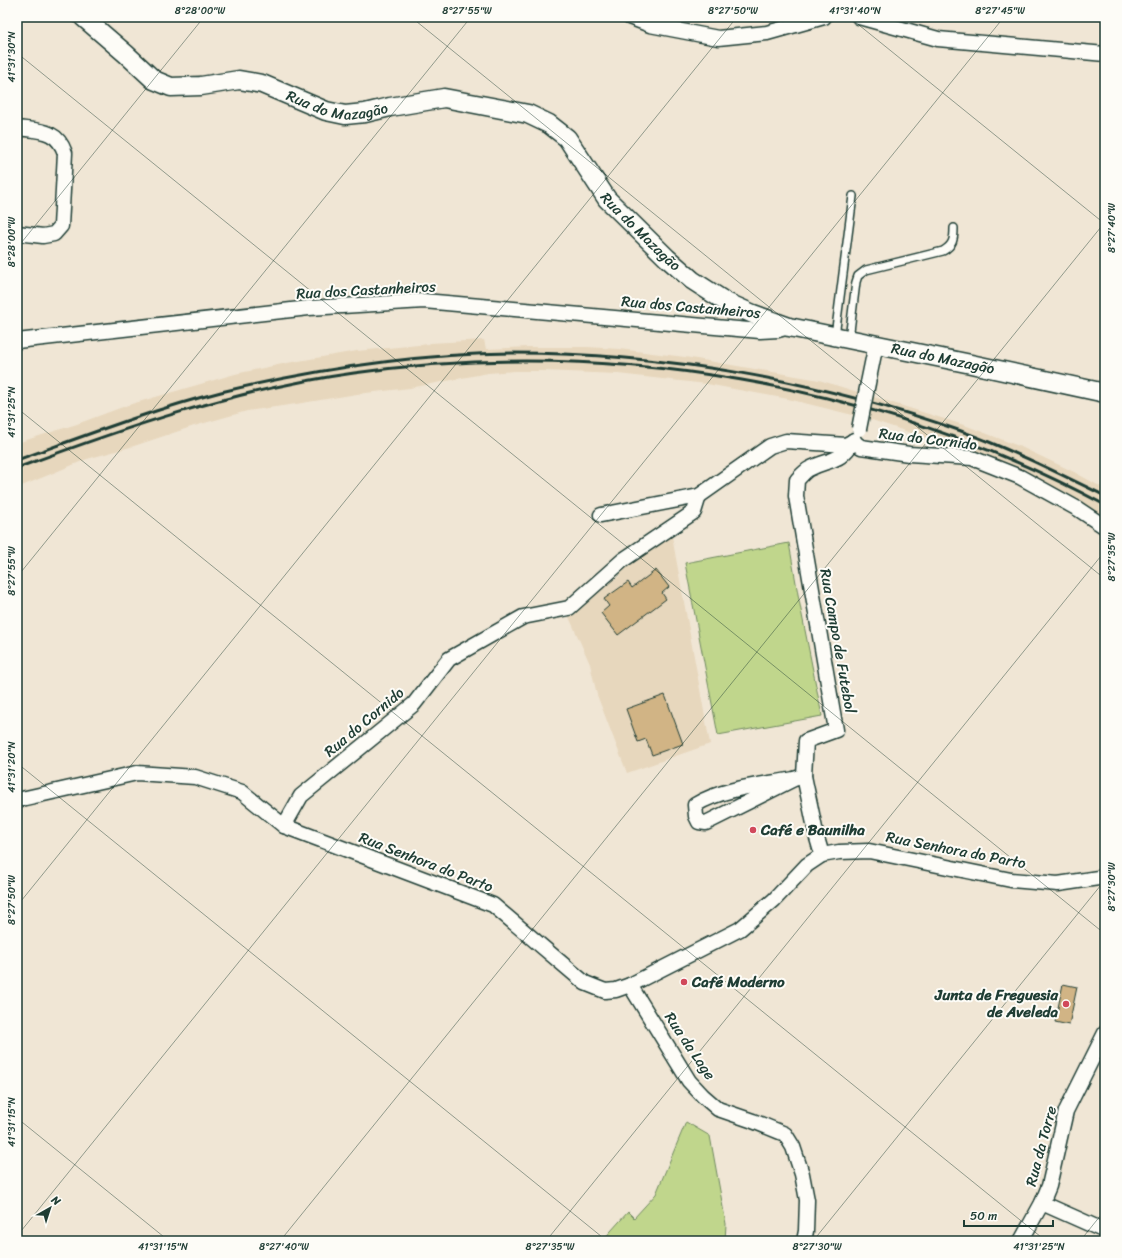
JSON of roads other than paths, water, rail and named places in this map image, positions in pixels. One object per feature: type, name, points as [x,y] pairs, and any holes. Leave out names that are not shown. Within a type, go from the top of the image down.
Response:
[{"type":"street","name":"Rua do Mazagão","points":[[83,17],[154,80],[172,87],[201,86],[239,80],[262,84],[326,111],[345,115],[364,114],[390,107],[444,98],[528,114],[549,124],[567,138],[607,199],[667,258],[692,280],[726,302],[753,314],[790,327],[1105,393]]},
{"type":"street","points":[[629,17],[650,25],[718,38],[767,33],[824,17]]},
{"type":"street","points":[[858,17],[938,39],[1105,54]]},
{"type":"street","points":[[17,128],[45,132],[56,137],[62,144],[66,153],[61,226],[54,234],[43,236],[17,234]]},
{"type":"street","name":"Rua dos Castanheiros","points":[[17,341],[309,308],[424,301],[760,330],[778,330],[790,327]]},
{"type":"street","name":"Rua do Cornido","points":[[876,344],[859,429],[853,441],[861,448],[909,454],[972,458],[1020,478],[1078,509],[1105,527]]},
{"type":"street","points":[[601,515],[699,496],[770,446],[786,441],[846,445],[853,441]]},
{"type":"street","name":"Rua Campo de Futebol","points":[[822,856],[799,777],[806,741],[836,730],[796,496],[797,480],[808,469],[835,460],[846,453],[853,441]]},
{"type":"street","name":"Rua do Cornido","points":[[284,826],[301,796],[414,704],[449,659],[522,617],[569,608],[623,560],[694,512],[699,496]]},
{"type":"street","name":"Rua Senhora do Parto","points":[[17,800],[137,773],[195,777],[242,792],[284,826],[493,905],[585,983],[605,991],[616,990],[630,985],[740,929],[774,900],[807,865],[822,856],[839,852],[869,851],[1011,880],[1058,884],[1105,877]]},
{"type":"street","points":[[799,777],[706,823],[699,822],[696,816],[695,805],[716,795],[799,777]]},
{"type":"street","name":"Rua da Lage","points":[[630,985],[689,1080],[702,1096],[718,1109],[785,1134],[793,1147],[802,1174],[806,1200],[806,1231],[804,1241]]},
{"type":"street","name":"Rua da Torre","points":[[1022,1241],[1042,1203],[1049,1186],[1066,1111],[1105,1033]]},
{"type":"street","points":[[1042,1203],[1105,1231]]},
{"type":"lane","points":[[842,337],[853,196]]},
{"type":"lane","points":[[842,337],[856,282],[858,276],[862,272],[943,251],[952,244],[954,239],[954,228]]},
{"type":"railway","points":[[17,460],[118,424],[195,399],[256,384],[328,370],[439,356],[512,353],[569,354],[683,364],[740,373],[852,397],[907,413],[979,438],[1105,496]]},
{"type":"railway","points":[[17,468],[99,438],[183,411],[225,399],[311,380],[354,373],[450,363],[547,361],[644,367],[740,380],[835,400],[928,428],[1018,463],[1105,505]]},
{"type":"place","name":"Café e Baunilha","points":[[753,830]]},
{"type":"place","name":"Café Moderno","points":[[684,982]]},
{"type":"place","name":"Junta de Freguesia de Aveleda","points":[[1066,1004]]}]
